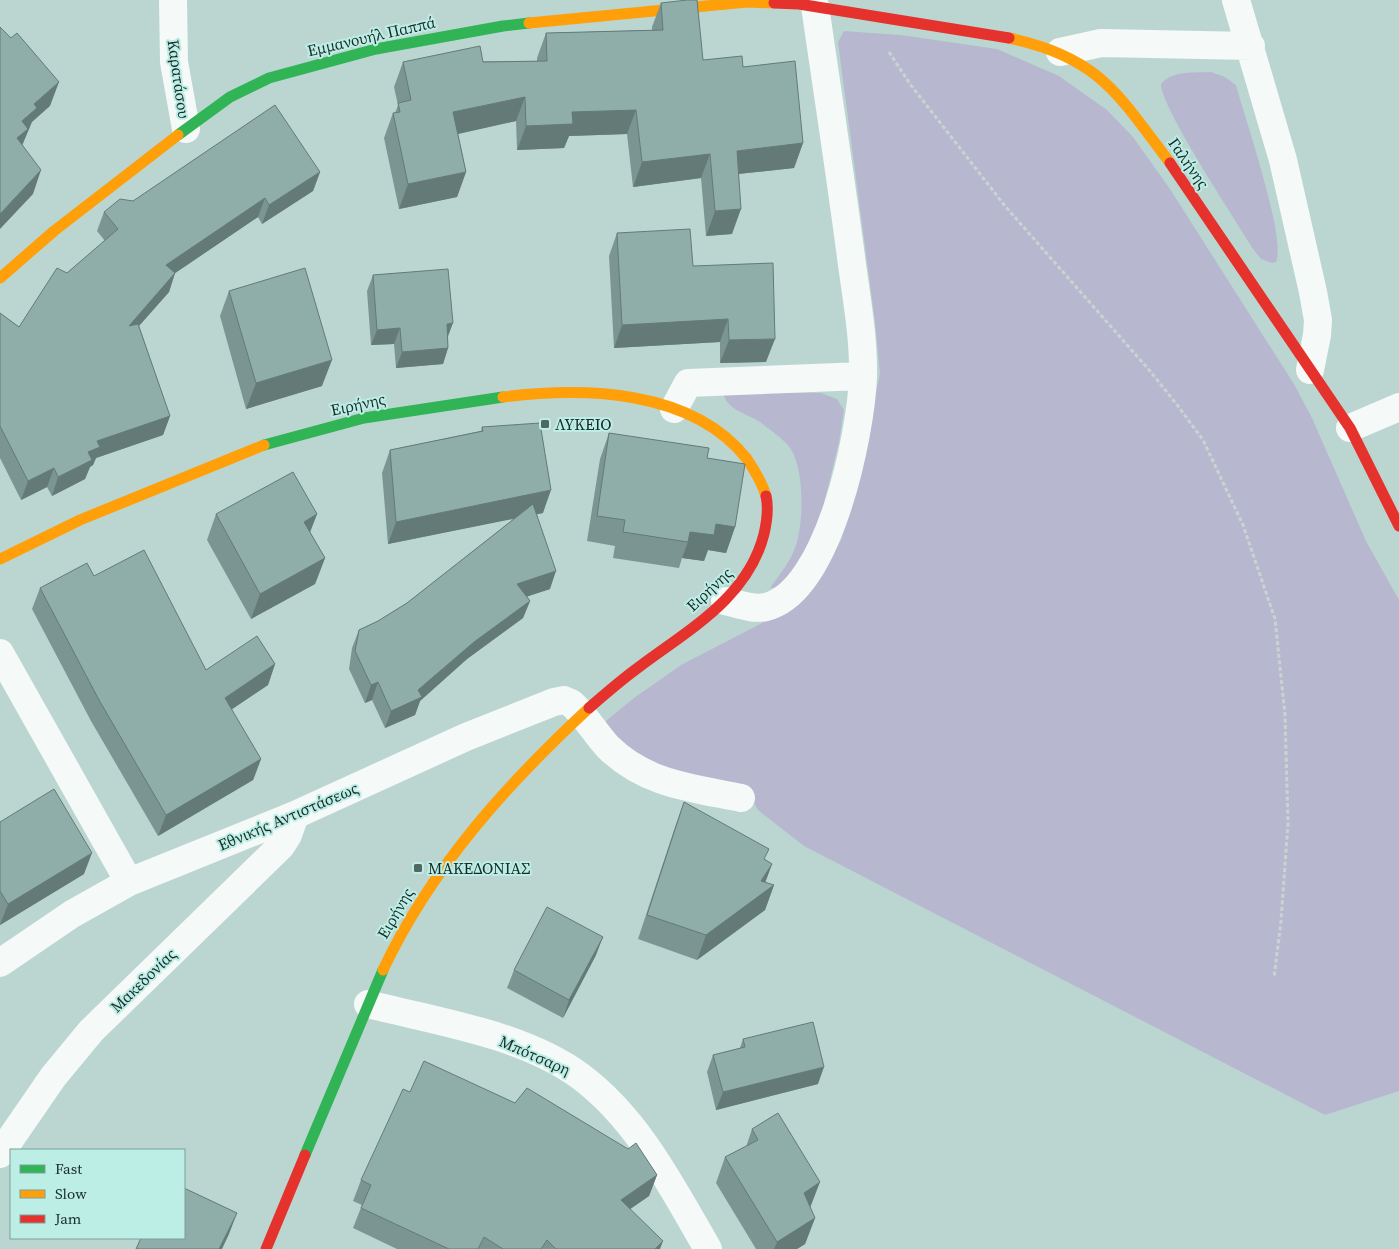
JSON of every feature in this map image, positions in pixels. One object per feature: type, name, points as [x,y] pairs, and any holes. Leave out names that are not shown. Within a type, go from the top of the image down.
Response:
[{"type":"street","name":"Καρατάσου","points":[[173,0],[174,62],[186,129]]},
{"type":"street","points":[[1236,0],[1283,160],[1313,292],[1318,320],[1310,370]]},
{"type":"street","name":"Εμμανουήλ Παππά","points":[[0,278],[54,231],[186,129],[230,97],[263,80],[376,49],[478,29],[617,13],[747,2],[780,2],[815,6]]},
{"type":"street","points":[[725,601],[758,608],[776,604],[797,587],[816,559],[830,532],[856,429],[863,376],[847,226],[815,6]]},
{"type":"street","name":"Γαλήνης","points":[[815,6],[989,34],[1060,52],[1104,80],[1146,129],[1350,428],[1399,526]]},
{"type":"street","points":[[1060,52],[1101,43],[1251,46]]},
{"type":"street","points":[[674,409],[688,383],[863,376]]},
{"type":"street","name":"Ειρήνης","points":[[0,559],[63,527],[176,479],[316,429],[446,404],[545,394],[630,398],[674,409],[703,421],[731,440],[753,468],[767,500],[767,521],[758,557],[742,583],[725,601],[615,685],[582,715],[502,795],[449,859],[408,921],[368,1004],[266,1249]]},
{"type":"street","points":[[1350,428],[1399,407]]},
{"type":"street","points":[[0,653],[129,882]]},
{"type":"street","name":"Εθνικής Αντιστάσεως","points":[[0,963],[72,914],[129,882],[296,814],[466,737],[542,705],[568,701],[582,715]]},
{"type":"street","points":[[582,715],[607,746],[639,772],[671,783],[741,798]]},
{"type":"street","name":"Μακεδονίας","points":[[0,1154],[53,1077],[91,1031],[281,846],[288,835],[296,814]]},
{"type":"street","name":"Μπότσαρη","points":[[368,1004],[507,1042],[548,1057],[580,1076],[599,1091],[632,1126],[666,1178],[708,1249]]},
{"type":"path","points":[[865,14],[910,84],[1005,206],[1150,370],[1178,406],[1202,440],[1237,511],[1256,558],[1275,619],[1285,715],[1288,823],[1281,921],[1274,978]]},
{"type":"shaded area","points":[[844,31],[901,35],[997,49],[1059,76],[1107,110],[1133,137],[1170,189],[1294,384],[1312,418],[1366,541],[1399,600],[1399,1091],[1325,1115],[804,846],[758,810],[748,793],[648,765],[606,727],[606,721],[634,698],[681,665],[791,608],[826,565],[841,540],[880,374],[875,322],[838,42]]},
{"type":"shaded area","points":[[1211,72],[1225,77],[1236,85],[1263,176],[1276,229],[1278,249],[1276,262],[1272,263],[1261,259],[1253,249],[1185,139],[1164,96],[1161,84],[1171,76],[1184,73]]},
{"type":"shaded area","points":[[723,392],[821,393],[837,399],[844,410],[839,442],[821,516],[799,564],[780,587],[770,588],[794,551],[799,535],[801,493],[797,464],[787,444],[760,422],[732,407]]},
{"type":"building","points":[[697,0],[703,60],[742,56],[743,67],[795,61],[803,143],[737,151],[741,209],[715,211],[710,154],[642,162],[636,110],[572,112],[573,124],[526,126],[525,97],[453,112],[466,172],[408,184],[393,113],[400,112],[398,103],[411,100],[403,62],[480,46],[483,62],[547,61],[546,33],[663,30],[661,3]]},
{"type":"building","points":[[0,27],[11,38],[17,33],[59,82],[34,104],[37,108],[22,121],[28,129],[17,138],[41,170],[0,214]]},
{"type":"building","points":[[275,105],[320,172],[269,205],[265,198],[166,265],[175,273],[129,326],[138,324],[170,416],[97,441],[100,447],[88,452],[92,460],[58,477],[54,468],[28,481],[0,426],[0,313],[19,327],[57,268],[67,273],[118,229],[104,212],[120,199],[133,201]]},
{"type":"building","points":[[690,229],[693,266],[773,263],[775,339],[729,340],[728,319],[622,325],[617,233]]},
{"type":"building","points":[[305,268],[332,360],[256,383],[229,291]]},
{"type":"building","points":[[448,269],[453,323],[447,324],[448,348],[402,352],[400,328],[377,330],[373,275]]},
{"type":"building","points":[[540,423],[551,490],[396,522],[390,450],[483,431],[482,427]]},
{"type":"building","points":[[609,433],[709,448],[707,458],[745,464],[735,527],[716,524],[714,535],[690,532],[688,542],[623,532],[625,520],[597,516]]},
{"type":"building","points":[[293,472],[317,514],[304,522],[325,558],[260,594],[216,514]]},
{"type":"building","points":[[533,504],[556,571],[517,584],[530,601],[474,642],[418,690],[422,697],[391,711],[378,682],[371,685],[355,651],[359,630],[407,603]]},
{"type":"building","points":[[144,550],[206,670],[257,636],[275,664],[225,698],[261,759],[166,815],[99,700],[40,588],[87,563],[94,576]]},
{"type":"building","points":[[54,789],[92,853],[8,904],[0,891],[0,822]]},
{"type":"building","points":[[684,802],[769,849],[764,859],[772,864],[761,881],[774,885],[706,935],[647,915]]},
{"type":"building","points":[[547,907],[603,937],[569,1000],[514,970]]},
{"type":"building","points":[[813,1022],[824,1067],[723,1092],[713,1055],[745,1047],[743,1039]]},
{"type":"building","points":[[424,1061],[515,1103],[527,1088],[628,1149],[636,1143],[657,1175],[621,1200],[663,1241],[655,1249],[556,1249],[547,1240],[541,1249],[503,1249],[484,1237],[478,1249],[449,1249],[361,1208],[371,1185],[361,1180],[403,1089],[410,1092]]},
{"type":"building","points":[[778,1113],[820,1182],[804,1193],[815,1218],[777,1242],[725,1157],[758,1140],[752,1129]]},
{"type":"building","points":[[185,1188],[237,1213],[219,1249],[136,1249],[141,1239],[185,1239]]},
{"type":"traffic: fast","points":[[178,135],[230,97],[269,78],[376,49],[529,23]]},
{"type":"traffic: fast","points":[[264,445],[364,418],[503,397]]},
{"type":"traffic: fast","points":[[305,1155],[383,970]]},
{"type":"traffic: slow","points":[[529,23],[747,2],[774,3]]},
{"type":"traffic: slow","points":[[1009,38],[1040,46],[1065,56],[1086,68],[1120,98],[1170,163]]},
{"type":"traffic: slow","points":[[0,278],[54,231],[178,135]]},
{"type":"traffic: slow","points":[[503,397],[534,394],[601,394],[635,398],[667,406],[697,418],[724,436],[747,459],[760,481],[766,496]]},
{"type":"traffic: slow","points":[[0,559],[80,520],[264,445]]},
{"type":"traffic: slow","points":[[383,970],[402,933],[424,897],[473,829],[500,797],[589,708]]},
{"type":"traffic: jam","points":[[774,3],[799,4],[1009,38]]},
{"type":"traffic: jam","points":[[1170,163],[1350,428],[1399,526]]},
{"type":"traffic: jam","points":[[589,708],[626,677],[714,611],[745,577],[756,557],[764,534],[767,510],[766,496]]},
{"type":"traffic: jam","points":[[266,1249],[305,1155]]},
{"type":"place","name":"ΛΥΚΕΙΟ","points":[[545,424]]},
{"type":"place","name":"ΜΑΚΕΔΟΝΙΑΣ","points":[[418,868]]}]
